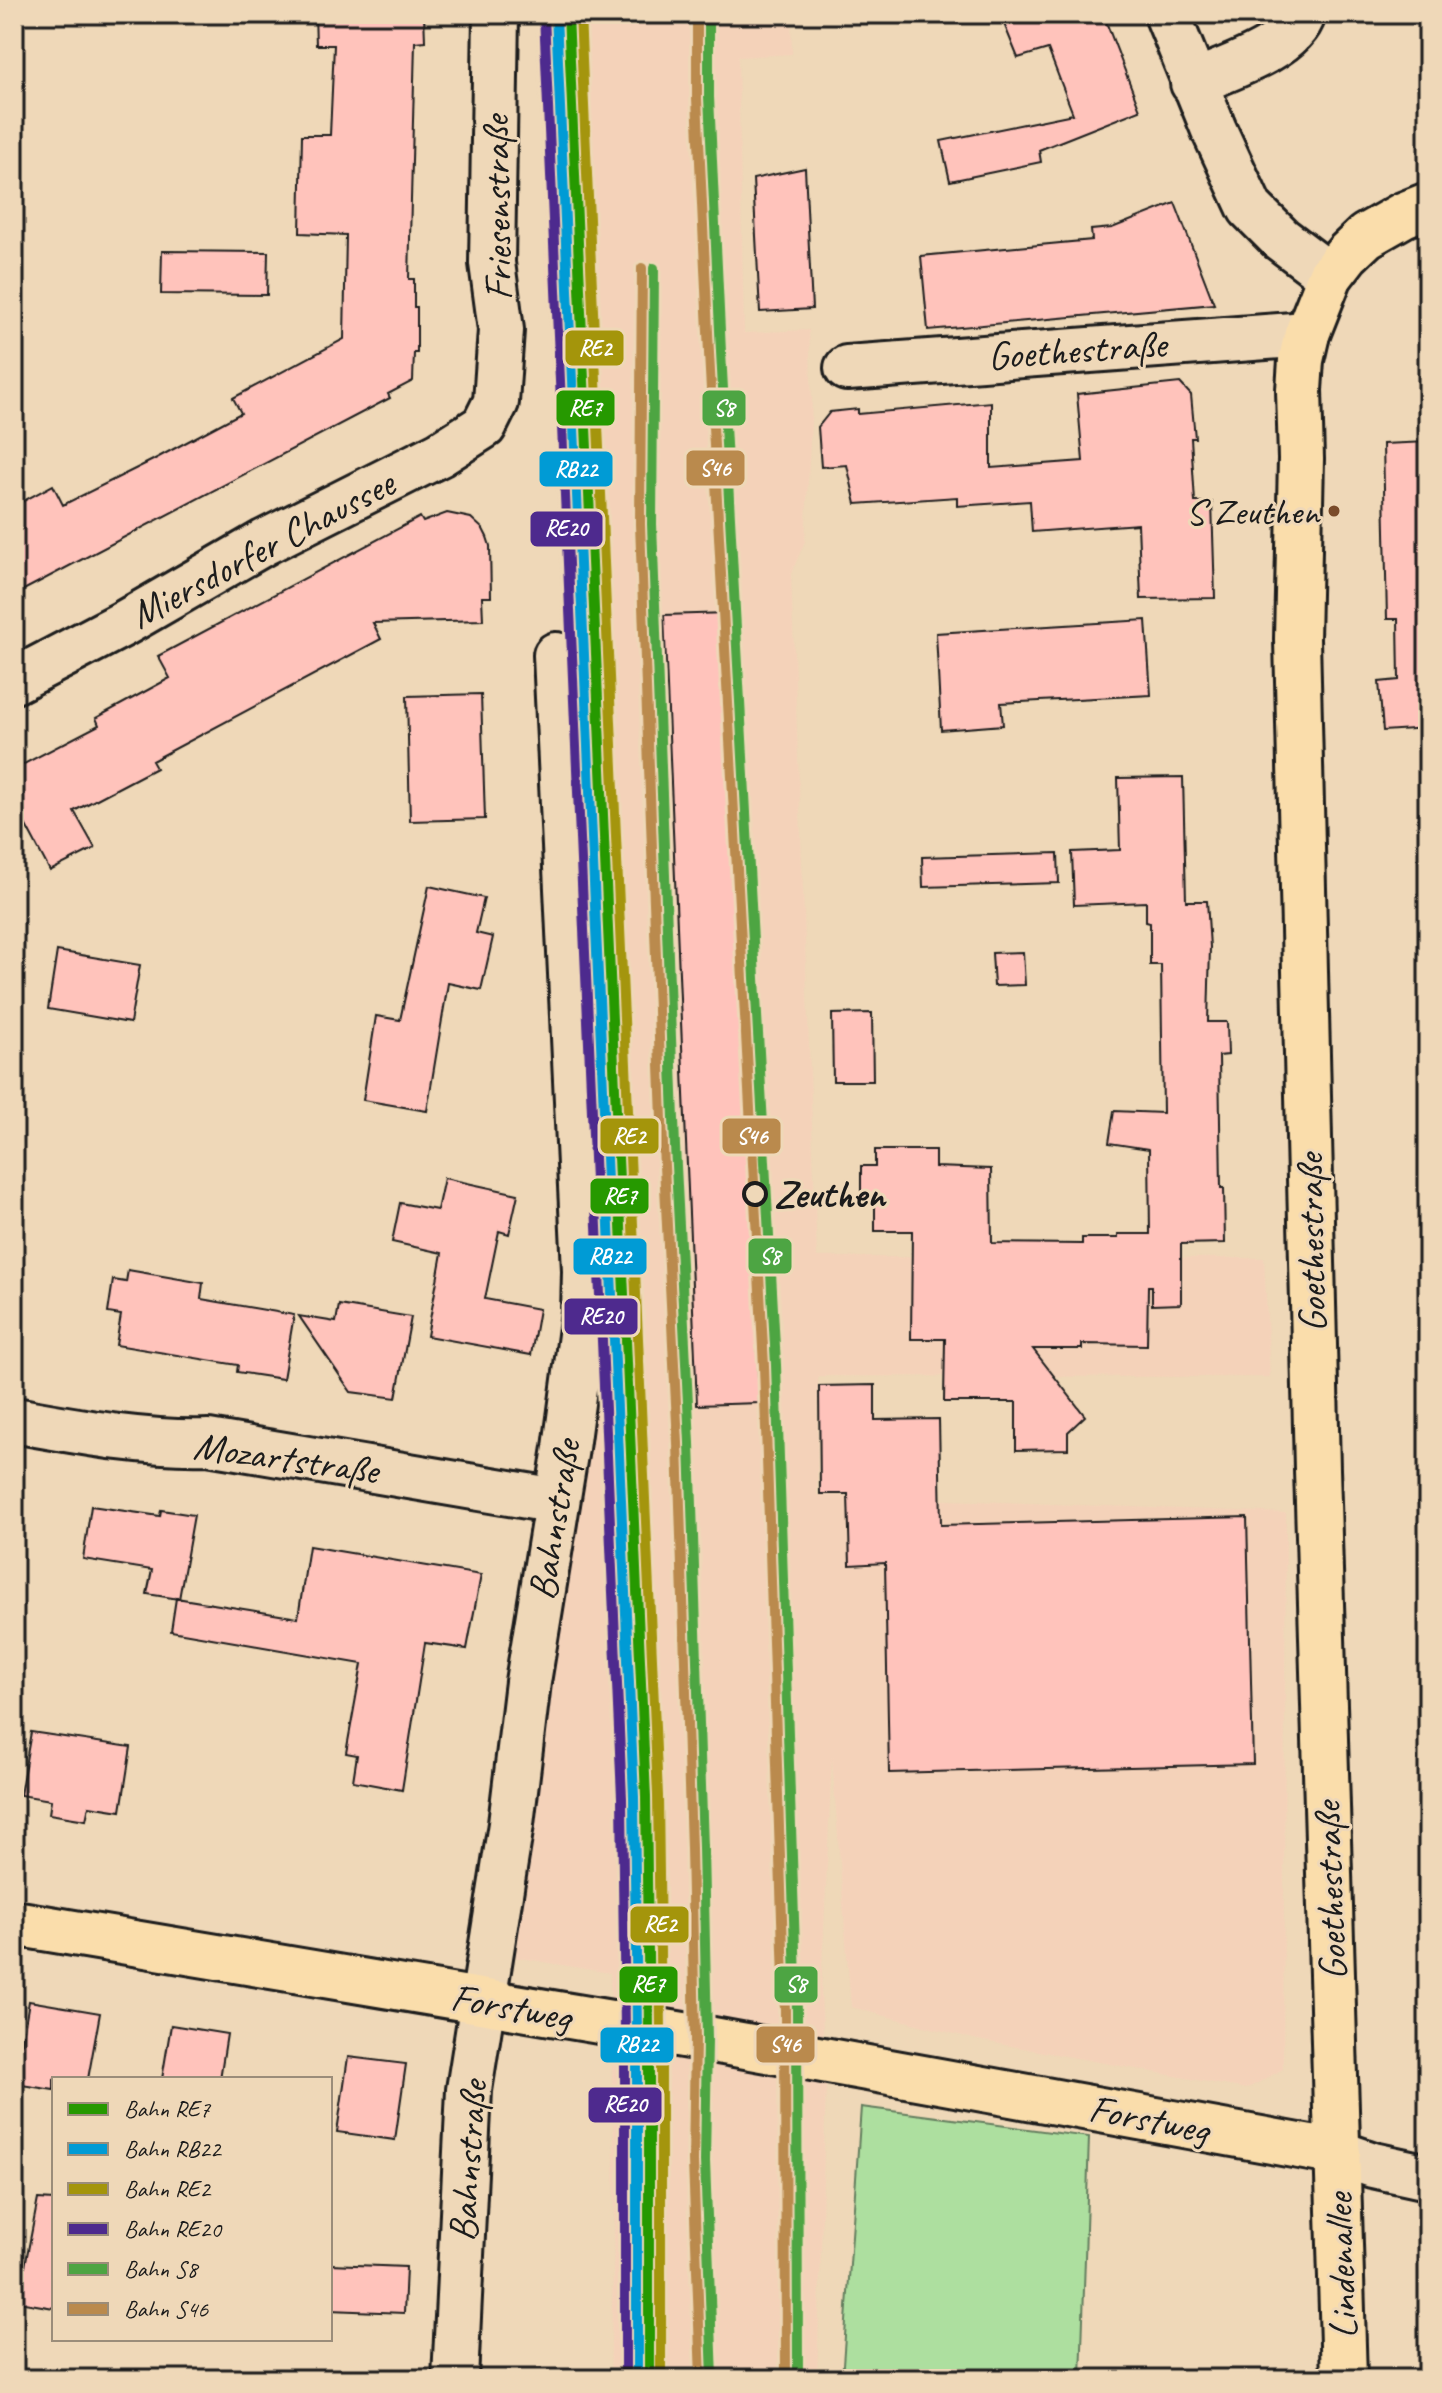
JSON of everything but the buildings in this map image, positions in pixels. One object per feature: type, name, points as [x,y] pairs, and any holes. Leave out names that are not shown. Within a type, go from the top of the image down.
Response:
[{"type":"main road","name":"Goethestraße","points":[[1338,2153],[1317,1469],[1296,604],[1301,459],[1299,390],[1307,334],[1330,276],[1366,236],[1428,205]]},
{"type":"main road","name":"Forstweg","points":[[14,1923],[722,2041],[1338,2153]]},
{"type":"main road","name":"Lindenallee","points":[[1338,2153],[1344,2379]]},
{"type":"street","name":"Friesenstraße","points":[[496,14],[492,263],[501,330],[496,402]]},
{"type":"street","points":[[1167,14],[1193,83],[1250,208],[1281,239],[1330,276]]},
{"type":"street","points":[[1193,83],[1271,48],[1300,24],[1303,14]]},
{"type":"street","name":"Goethestraße","points":[[847,368],[1307,334]]},
{"type":"street","name":"Miersdorfer Chaussee","points":[[14,681],[123,624],[265,542],[440,454],[484,426],[496,402]]},
{"type":"street","name":"Bahnstraße","points":[[455,2379],[469,2090],[511,1824],[528,1682],[566,1448],[584,1313],[585,1271],[556,655]]},
{"type":"street","name":"Mozartstraße","points":[[14,1420],[81,1432],[188,1443],[208,1442],[557,1501]]},
{"type":"street","points":[[1338,2153],[1373,2165],[1428,2177]]},
{"type":"shaded area","points":[[545,14],[791,14],[792,54],[738,57],[744,333],[809,330],[812,401],[805,541],[791,574],[817,1257],[1264,1258],[1270,1377],[818,1376],[817,1495],[1286,1513],[1283,2069],[1267,2078],[1246,2089],[978,2040],[851,2007],[832,1758],[821,1992],[826,2084],[817,2379],[610,2379],[615,2200],[610,1973],[514,1957],[541,1671],[593,1276],[570,472],[546,275]]},
{"type":"green space","points":[[861,2107],[1089,2137],[1081,2379],[842,2379]]},
{"type":"rail line","name":"RE7","points":[[568,14],[646,1797],[649,2379]]},
{"type":"rail line","name":"RE2","points":[[580,14],[658,1796],[661,2379]]},
{"type":"rail line","name":"S46","points":[[697,14],[697,98],[709,353],[764,1366],[785,2011],[786,2379]]},
{"type":"rail line","name":"S8","points":[[709,14],[709,97],[721,352],[776,1365],[797,2011],[798,2379]]},
{"type":"rail line","name":"RE20","points":[[544,15],[622,1798],[625,2379]]},
{"type":"rail line","name":"RB22","points":[[556,15],[634,1797],[637,2379]]},
{"type":"rail line","name":"S46","points":[[642,268],[640,524],[663,1146],[678,1443],[691,1848],[695,2039],[693,2161],[701,2379]]},
{"type":"rail line","name":"S8","points":[[654,268],[652,524],[675,1146],[690,1443],[703,1848],[707,2039],[705,2161],[713,2379]]},
{"type":"place","name":"S Zeuthen","points":[[1334,511]]},
{"type":"place","name":"Zeuthen","points":[[755,1194]]}]
